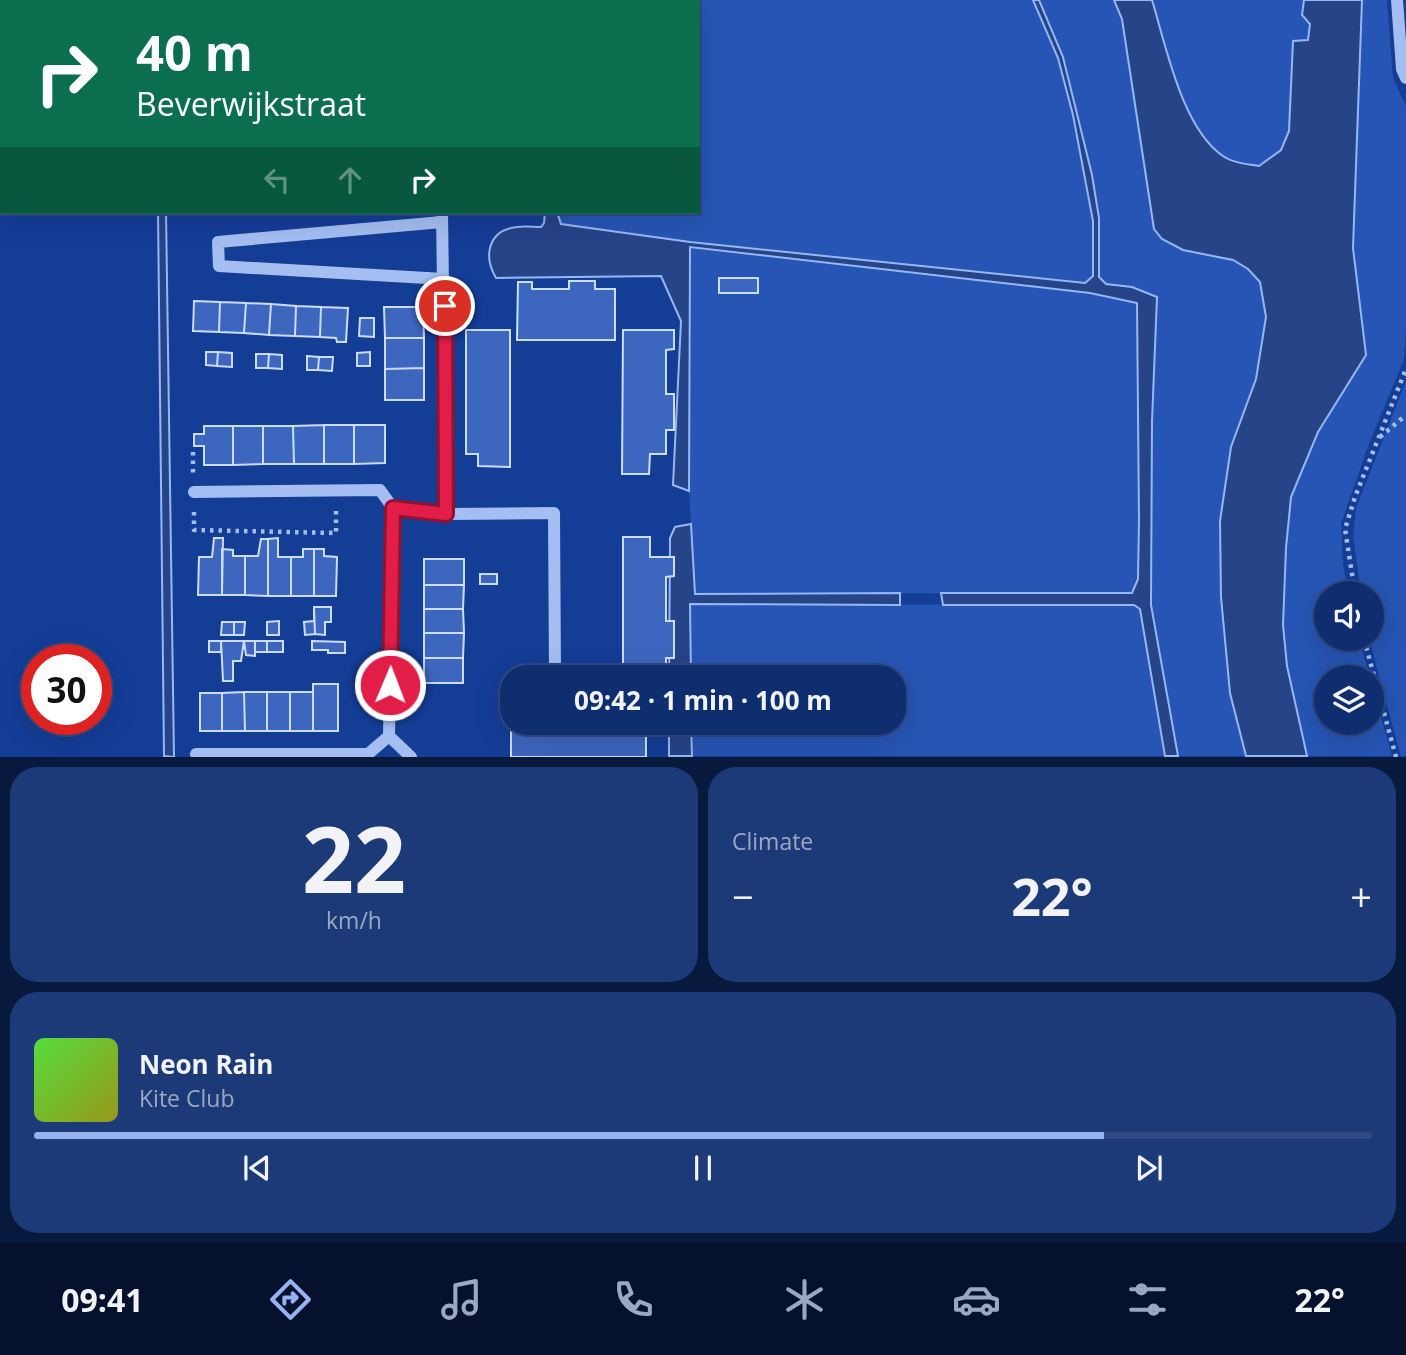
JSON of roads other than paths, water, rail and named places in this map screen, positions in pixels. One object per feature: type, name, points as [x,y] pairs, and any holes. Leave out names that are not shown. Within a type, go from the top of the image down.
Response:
[{"type":"street","points":[[1397,0],[1402,69],[1406,78]]},
{"type":"street","points":[[444,279],[219,266],[218,242],[442,217],[444,279],[446,514]]},
{"type":"street","points":[[194,492],[380,490],[393,508],[389,736],[411,757]]},
{"type":"street","points":[[393,508],[446,514],[554,513],[555,665]]},
{"type":"street","points":[[196,754],[368,754],[389,736]]}]
